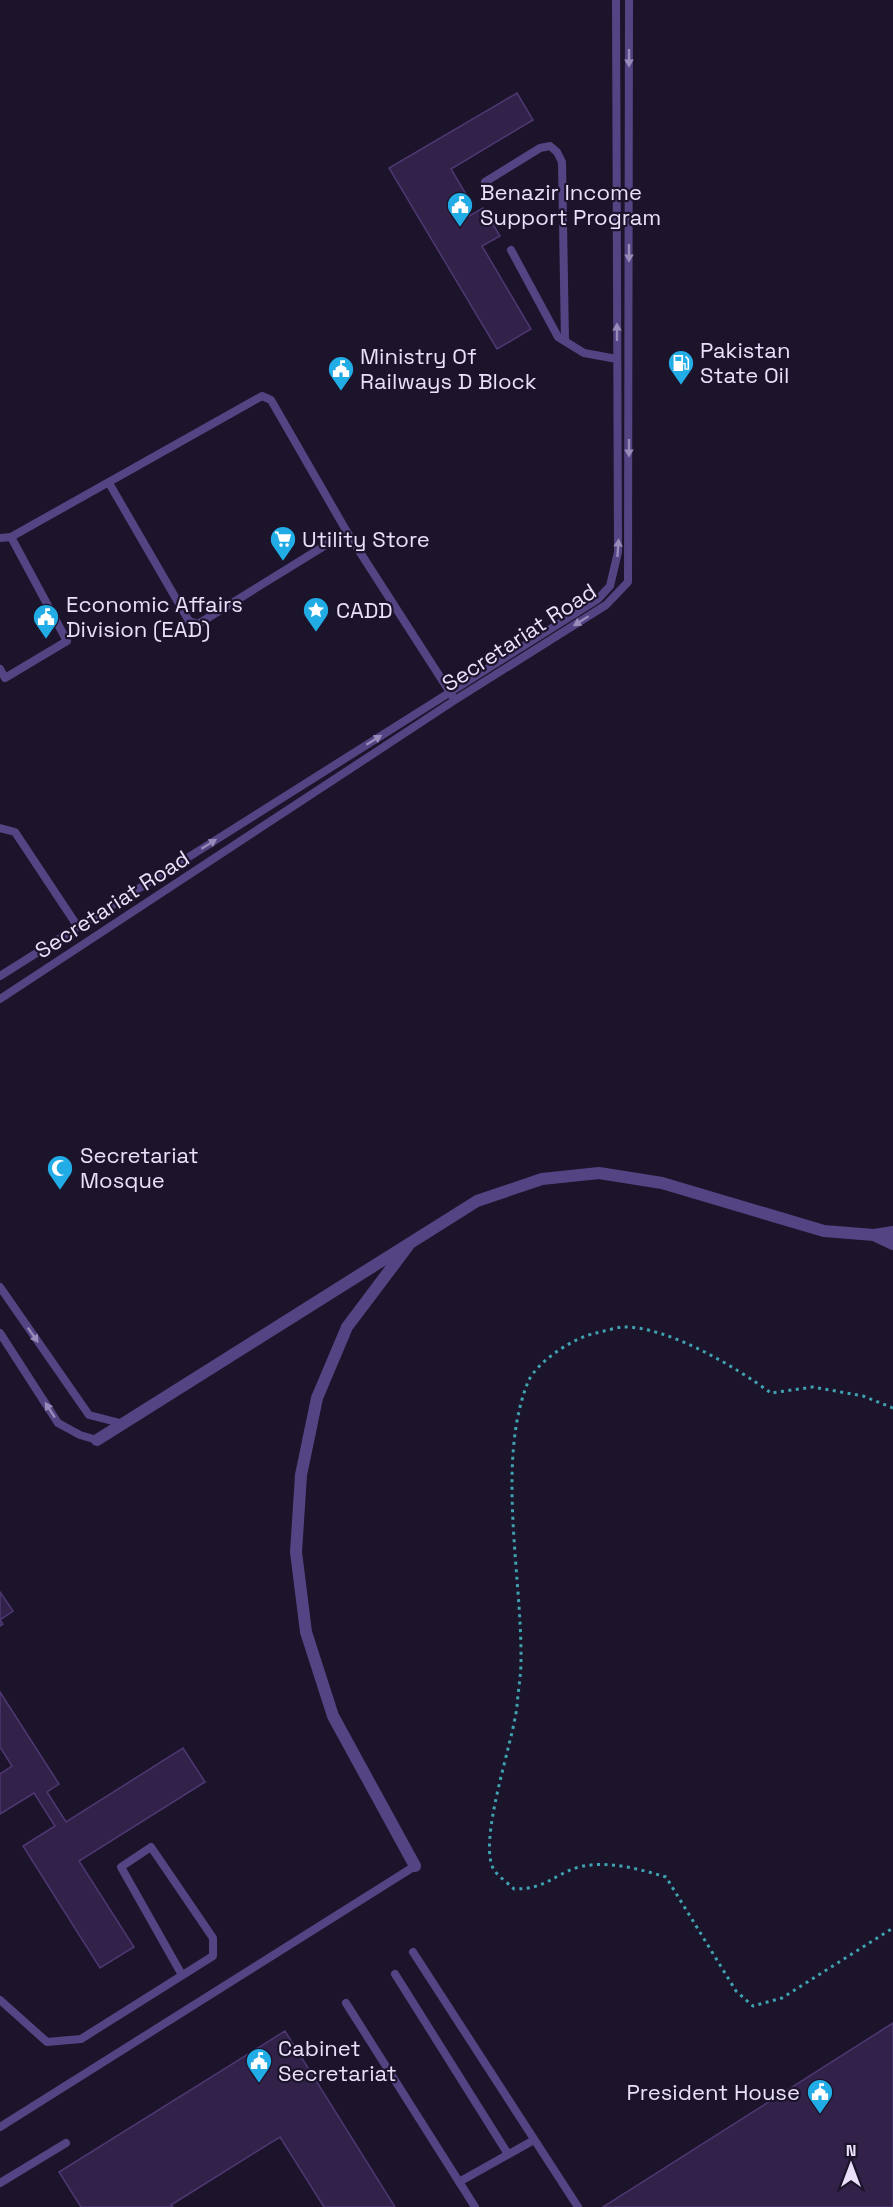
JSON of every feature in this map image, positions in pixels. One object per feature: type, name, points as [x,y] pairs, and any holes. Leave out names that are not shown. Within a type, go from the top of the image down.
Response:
[{"type":"street","points":[[97,1440],[413,1238],[477,1201],[542,1179],[599,1173],[662,1182],[824,1231],[874,1235],[893,1232]]},
{"type":"street","points":[[874,1235],[893,1244]]},
{"type":"street","points":[[413,1238],[347,1327],[317,1398],[302,1475],[296,1552],[306,1632],[333,1716],[415,1866]]},
{"type":"lane","name":"Secretariat Road","points":[[0,999],[598,599],[610,586],[618,552],[616,0]]},
{"type":"lane","name":"Secretariat Road","points":[[0,976],[452,696],[606,605],[628,582],[629,0]]},
{"type":"lane","points":[[485,182],[540,148],[550,146],[557,152],[561,162],[565,341]]},
{"type":"lane","points":[[511,250],[558,337],[585,352],[617,359]]},
{"type":"lane","points":[[0,538],[11,537],[262,396],[271,400],[346,532],[452,696]]},
{"type":"lane","points":[[109,483],[189,621],[198,624],[346,532]]},
{"type":"lane","points":[[0,669],[5,678],[67,641],[11,537]]},
{"type":"lane","points":[[0,828],[15,832],[78,927]]},
{"type":"lane","points":[[0,1287],[89,1415],[124,1424]]},
{"type":"lane","points":[[0,1333],[58,1423],[80,1435],[97,1440]]},
{"type":"lane","points":[[0,2000],[47,2042],[81,2039],[213,1956],[213,1938],[151,1847],[121,1868],[182,1975]]},
{"type":"lane","points":[[0,2127],[415,1866]]},
{"type":"lane","points":[[413,1952],[578,2207]]},
{"type":"lane","points":[[395,1974],[508,2154]]},
{"type":"lane","points":[[346,2003],[475,2207]]},
{"type":"lane","points":[[459,2182],[534,2140]]},
{"type":"lane","points":[[0,2182],[66,2143]]},
{"type":"path","points":[[893,1408],[863,1396],[813,1387],[771,1393],[747,1376],[670,1337],[624,1327],[585,1335],[550,1356],[529,1379],[514,1429],[514,1514],[521,1662],[516,1718],[489,1831],[489,1852],[494,1870],[514,1889],[533,1889],[577,1868],[600,1864],[641,1870],[666,1877],[736,1991],[753,2006],[782,1998],[893,1928]]},
{"type":"building","name":"Benazir Income Support Program","points":[[517,93],[533,120],[451,169],[470,201],[456,209],[462,220],[483,208],[500,236],[482,246],[531,329],[497,349],[389,168]]},
{"type":"building","points":[[0,1592],[13,1611],[0,1620]]},
{"type":"building","points":[[0,1692],[59,1784],[47,1792],[66,1822],[183,1748],[205,1782],[79,1861],[134,1947],[100,1968],[23,1846],[55,1826],[34,1793],[0,1814],[0,1774],[12,1766],[0,1747]]},
{"type":"building","name":"President House","points":[[893,2023],[893,2207],[603,2207]]},
{"type":"building","name":"Cabinet Secretariat","points":[[285,2031],[395,2207],[324,2207],[280,2137],[171,2205],[173,2207],[81,2207],[59,2172]]},
{"type":"place","name":"Benazir Income Support Program","points":[[460,228]]},
{"type":"place","name":"Pakistan State Oil","points":[[681,386]]},
{"type":"place","name":"Ministry Of Railways D Block","points":[[341,392]]},
{"type":"place","name":"Utility Store","points":[[283,562]]},
{"type":"place","name":"CADD","points":[[316,633]]},
{"type":"place","name":"Economic Affairs Division (EAD)","points":[[46,640]]},
{"type":"place","name":"Secretariat Mosque","points":[[60,1191]]},
{"type":"place","name":"Cabinet Secretariat","points":[[259,2084]]},
{"type":"place","name":"President House","points":[[820,2115]]}]
